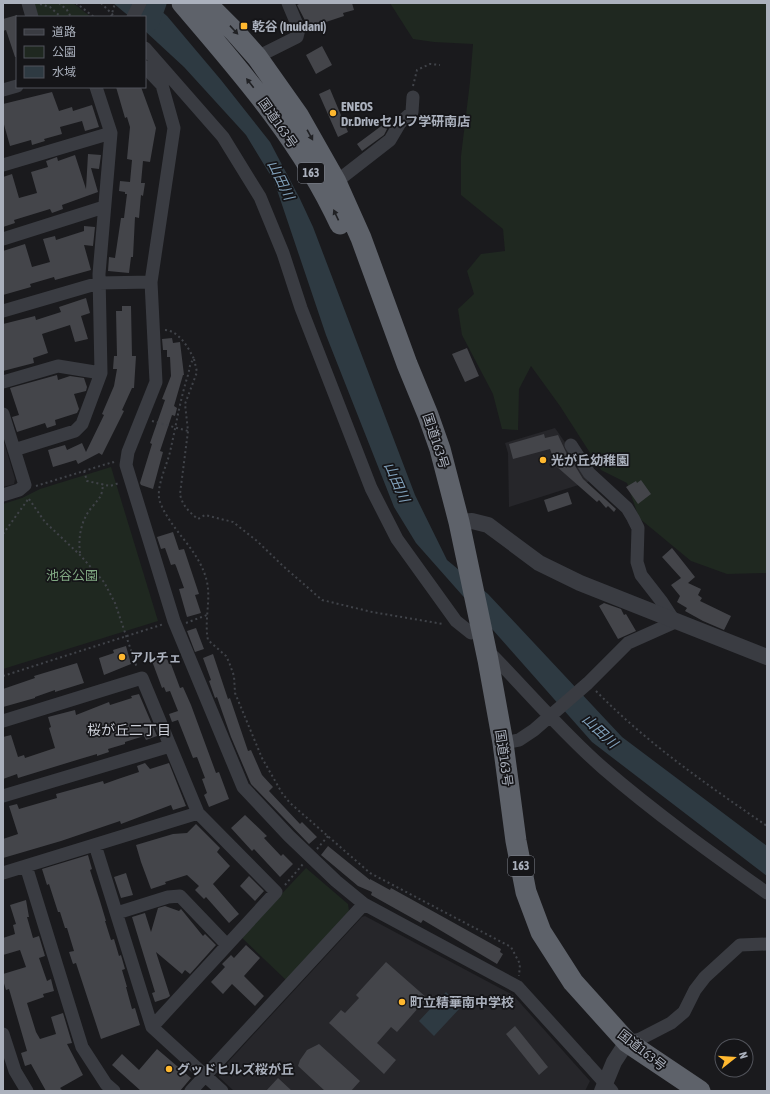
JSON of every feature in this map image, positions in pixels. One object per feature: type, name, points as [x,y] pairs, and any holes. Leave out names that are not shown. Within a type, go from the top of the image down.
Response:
[{"type":"highway","name":"国道163号","points":[[182,3],[250,82],[296,148],[330,204],[391,334],[407,364]]},
{"type":"highway","name":"国道163号","points":[[206,3],[257,57],[298,115],[336,182],[361,238],[440,449],[459,522],[482,643],[488,660],[503,743],[516,841],[526,892],[540,932],[573,982],[627,1042],[700,1091]]},
{"type":"street","points":[[134,16],[140,3]]},
{"type":"street","points":[[257,57],[297,37],[300,29],[288,3]]},
{"type":"street","points":[[146,49],[171,75],[223,137],[260,197],[283,253],[301,308],[347,432],[371,488],[394,534],[456,621],[482,643],[603,768],[662,817],[767,893]]},
{"type":"street","points":[[146,68],[162,85],[174,128],[151,282],[156,382],[128,452],[126,465],[170,625],[243,787],[331,876],[364,904],[518,987],[612,1091]]},
{"type":"street","points":[[3,90],[16,86]]},
{"type":"street","points":[[14,450],[76,431],[82,424],[101,373],[99,283],[111,133],[96,88]]},
{"type":"street","points":[[336,182],[390,140],[400,123],[412,112],[413,97]]},
{"type":"street","points":[[3,165],[111,133]]},
{"type":"street","points":[[3,239],[104,207]]},
{"type":"street","points":[[3,311],[99,283],[151,282]]},
{"type":"street","points":[[3,382],[58,366],[101,373]]},
{"type":"street","points":[[3,414],[25,485],[20,490],[3,495]]},
{"type":"street","points":[[570,446],[589,473],[626,508],[633,518],[638,528],[637,562],[642,575],[675,622]]},
{"type":"street","points":[[459,522],[488,524],[539,563],[580,583],[675,622],[691,626],[767,657]]},
{"type":"street","points":[[503,743],[518,740],[534,730],[588,683],[628,643],[675,622]]},
{"type":"street","points":[[3,721],[142,678],[198,813],[276,892],[226,944],[152,1027]]},
{"type":"street","points":[[3,796],[170,746]]},
{"type":"street","points":[[3,873],[198,813]]},
{"type":"street","points":[[96,845],[152,1027],[222,1091]]},
{"type":"street","points":[[26,866],[82,1047],[106,1084],[114,1091]]},
{"type":"street","points":[[117,913],[168,897],[180,896],[226,944]]},
{"type":"street","points":[[191,1091],[364,904]]},
{"type":"street","points":[[602,1091],[614,1062],[627,1042],[640,1039],[671,1023],[684,1012],[695,990],[705,977],[740,945],[767,944]]},
{"type":"street","points":[[3,1034],[15,1071],[27,1091]]},
{"type":"path","points":[[59,3],[67,10],[70,16]]},
{"type":"path","points":[[76,3],[93,16]]},
{"type":"path","points":[[101,3],[114,16]]},
{"type":"path","points":[[111,16],[115,3]]},
{"type":"path","points":[[30,8],[41,4],[50,7],[60,16]]},
{"type":"path","points":[[413,97],[414,81],[417,70],[430,64],[440,65]]},
{"type":"path","points":[[154,330],[175,333],[189,348],[194,358],[197,372],[185,404],[188,431],[181,500],[198,519],[205,515],[233,522],[257,541],[322,600],[372,612],[440,625],[456,621]]},
{"type":"path","points":[[194,358],[190,364],[166,468],[158,492],[159,500],[171,521],[200,561],[207,582],[206,626],[208,640],[226,656],[229,662],[234,676],[235,693],[262,758],[282,793],[349,856],[370,873],[511,947],[520,964],[519,981],[522,992]]},
{"type":"path","points":[[142,417],[188,431]]},
{"type":"path","points":[[30,488],[113,462],[115,469]]},
{"type":"path","points":[[84,471],[88,481],[110,486],[119,483]]},
{"type":"path","points":[[117,476],[122,490]]},
{"type":"path","points":[[80,555],[78,540],[81,528],[93,506],[99,501],[102,494],[103,484]]},
{"type":"path","points":[[27,493],[29,499],[45,522],[80,555],[104,582],[115,603],[140,678]]},
{"type":"path","points":[[3,534],[29,499]]},
{"type":"path","points":[[3,676],[127,636],[207,615]]},
{"type":"path","points":[[588,683],[624,720],[679,765],[767,826]]},
{"type":"shaded area","name":"光が丘幼稚園","points":[[555,428],[590,478],[588,482],[509,507],[508,453],[505,443]]},
{"type":"shaded area","points":[[3,439],[15,479],[14,484],[3,487]]},
{"type":"shaded area","name":"町立精華南中学校","points":[[365,916],[513,995],[590,1081],[585,1091],[234,1091],[219,1077],[218,1073],[362,917]]},
{"type":"green space","points":[[33,3],[73,3],[90,16],[37,16]]},
{"type":"green space","points":[[390,3],[767,3],[767,573],[727,574],[691,561],[639,518],[627,483],[601,470],[560,406],[531,366],[519,389],[518,430],[502,429],[493,394],[462,335],[458,309],[474,294],[467,271],[481,254],[505,251],[503,229],[461,195],[461,156],[473,44],[434,42],[413,39]]},
{"type":"green space","name":"池谷公園","points":[[111,467],[158,621],[3,669],[3,504],[22,498],[40,489]]},
{"type":"green space","points":[[306,868],[348,904],[349,911],[286,980],[241,937]]},
{"type":"water","name":"山田川","points":[[113,3],[152,3],[167,16],[221,80],[270,142],[313,227],[415,495],[447,560],[488,594],[622,737],[767,846],[767,876],[592,742],[416,543],[394,507],[326,335],[274,181],[246,135],[184,67],[146,32],[146,16],[129,16]]},
{"type":"water","points":[[446,992],[461,1007],[434,1036],[419,1021]]},
{"type":"building","points":[[301,3],[352,3],[354,10],[343,13],[344,16],[326,22],[311,32],[297,5]]},
{"type":"building","points":[[17,15],[16,57],[6,30],[3,31],[3,19]]},
{"type":"building","points":[[322,46],[332,65],[316,74],[306,55]]},
{"type":"building","points":[[116,88],[141,88],[156,128],[150,162],[143,161],[141,183],[145,183],[143,196],[141,195],[139,218],[135,217],[133,257],[131,257],[129,273],[108,271],[109,257],[115,258],[121,218],[124,218],[127,194],[119,191],[120,181],[130,182],[132,160],[127,159],[130,127],[127,117],[125,118]]},
{"type":"building","name":"ENEOS Dr.Driveセルフ学研南店","points":[[330,89],[348,132],[338,137],[319,94]]},
{"type":"building","points":[[52,92],[59,111],[72,107],[73,111],[92,105],[99,127],[85,131],[82,121],[60,127],[62,134],[44,139],[45,141],[32,145],[31,140],[10,146],[3,121],[3,104]]},
{"type":"building","points":[[384,124],[387,129],[384,135],[362,151],[357,144]]},
{"type":"building","points":[[88,154],[101,155],[99,169],[91,168],[98,192],[62,205],[63,209],[52,213],[50,209],[14,220],[15,223],[3,227],[3,177],[12,174],[19,198],[37,193],[31,172],[48,167],[46,161],[57,157],[58,161],[75,155],[86,189]]},
{"type":"building","points":[[84,226],[95,227],[93,246],[84,245],[91,270],[55,280],[54,277],[30,284],[31,287],[3,295],[3,251],[25,244],[32,267],[50,262],[43,239],[55,236],[56,240],[84,231]]},
{"type":"building","points":[[86,298],[90,313],[81,316],[88,339],[75,342],[70,325],[42,334],[48,353],[33,358],[34,363],[3,371],[3,324],[35,316],[36,320],[61,312],[59,307]]},
{"type":"building","points":[[122,306],[131,306],[132,356],[136,356],[134,388],[132,388],[122,410],[124,411],[102,455],[99,453],[78,464],[76,460],[53,467],[48,450],[65,445],[67,450],[82,443],[86,452],[104,415],[102,414],[114,386],[117,369],[113,369],[114,356],[117,356],[116,311],[122,311]]},
{"type":"building","points":[[172,338],[173,343],[180,342],[184,375],[174,406],[177,408],[175,416],[172,415],[160,451],[163,452],[153,489],[141,485],[140,483],[152,444],[150,443],[165,400],[162,399],[171,376],[170,357],[167,357],[167,350],[163,350],[162,339]]},
{"type":"building","points":[[467,348],[479,376],[465,382],[452,354]]},
{"type":"building","points":[[57,375],[58,380],[70,376],[84,378],[87,387],[86,391],[74,394],[79,409],[77,413],[55,420],[56,425],[47,428],[45,423],[17,432],[12,417],[19,415],[10,388]]},
{"type":"building","points":[[544,434],[545,438],[558,435],[572,465],[574,464],[583,479],[616,509],[614,512],[608,506],[606,508],[599,500],[597,502],[556,466],[550,449],[513,459],[509,444]]},
{"type":"building","points":[[641,480],[651,494],[638,504],[626,487],[636,481],[637,483]]},
{"type":"building","points":[[568,492],[572,504],[548,512],[544,500]]},
{"type":"building","points":[[173,532],[179,550],[184,549],[199,594],[195,595],[201,613],[187,617],[179,589],[184,588],[176,566],[175,564],[171,565],[165,548],[161,549],[157,537]]},
{"type":"building","points":[[672,548],[695,577],[688,583],[701,589],[698,595],[702,598],[700,601],[731,616],[724,630],[685,611],[687,608],[677,602],[680,596],[671,585],[681,578],[662,557]]},
{"type":"building","points":[[604,603],[621,609],[624,615],[626,614],[636,631],[618,639],[599,606]]},
{"type":"building","points":[[196,628],[204,649],[195,652],[187,631]]},
{"type":"building","points":[[126,646],[131,664],[104,675],[99,658],[114,653],[113,650]]},
{"type":"building","points":[[213,654],[248,751],[251,750],[262,775],[273,787],[269,791],[300,824],[302,822],[317,837],[309,844],[251,784],[231,737],[217,697],[215,698],[209,681],[211,680],[203,658]]},
{"type":"building","points":[[166,656],[169,664],[171,664],[180,688],[183,687],[191,705],[216,773],[219,772],[229,799],[209,807],[204,795],[207,793],[202,779],[205,778],[197,757],[193,758],[178,720],[172,722],[169,714],[178,711],[170,691],[166,692],[164,687],[162,688],[152,661]]},
{"type":"building","points":[[77,663],[84,683],[55,692],[55,690],[35,698],[3,707],[3,689],[35,678],[34,676]]},
{"type":"building","points":[[139,694],[157,736],[146,740],[144,736],[108,749],[109,752],[97,756],[97,754],[18,778],[17,774],[3,779],[3,737],[11,735],[18,757],[24,755],[25,758],[55,748],[49,728],[51,727],[48,717],[75,710],[76,715],[109,702],[110,705],[132,698],[131,696]]},
{"type":"building","points":[[145,763],[150,769],[169,763],[186,806],[173,810],[171,805],[121,824],[120,821],[61,841],[3,858],[3,839],[18,834],[9,806],[17,804],[19,809],[57,798],[56,794],[103,781],[104,784],[139,772],[137,766]]},
{"type":"building","points":[[245,815],[267,836],[264,838],[281,856],[283,854],[293,864],[280,877],[254,849],[252,851],[231,828]]},
{"type":"building","points":[[196,824],[220,848],[217,852],[230,866],[213,884],[239,914],[229,923],[206,897],[204,899],[195,890],[199,886],[187,875],[165,882],[166,884],[151,889],[141,862],[136,845],[173,834],[187,833]]},
{"type":"building","points":[[328,846],[370,880],[390,890],[391,888],[501,949],[500,952],[503,954],[497,964],[423,920],[421,923],[371,895],[372,892],[358,886],[321,855]]},
{"type":"building","points":[[88,855],[92,869],[90,870],[105,921],[111,940],[114,939],[119,956],[121,955],[125,969],[122,970],[126,987],[132,1009],[135,1008],[140,1025],[101,1039],[76,963],[73,964],[69,952],[74,951],[67,928],[65,928],[60,912],[58,912],[49,884],[47,885],[42,869]]},
{"type":"building","points":[[126,873],[133,895],[121,898],[114,877]]},
{"type":"building","points":[[249,876],[264,891],[255,901],[240,886]]},
{"type":"building","points":[[26,900],[29,917],[27,917],[33,938],[39,936],[45,956],[39,958],[47,981],[51,979],[54,991],[43,994],[44,997],[27,1003],[36,1032],[40,1039],[56,1034],[51,1017],[63,1013],[72,1043],[67,1044],[83,1075],[60,1088],[63,1091],[46,1091],[31,1064],[25,1066],[21,1053],[27,1051],[9,989],[6,990],[3,980],[3,974],[26,967],[20,950],[3,955],[3,938],[15,934],[13,925],[16,924],[10,905]]},
{"type":"building","points":[[165,906],[179,911],[181,909],[203,936],[205,934],[216,945],[190,974],[185,970],[182,974],[156,952],[170,996],[155,1002],[152,993],[155,992],[132,917],[145,913],[151,932],[158,908]]},
{"type":"building","points":[[246,945],[260,958],[244,976],[264,996],[255,1006],[232,984],[223,994],[211,982],[225,967],[222,964],[231,955],[234,958]]},
{"type":"building","points":[[386,962],[427,998],[397,1032],[391,1027],[377,1043],[396,1060],[384,1074],[329,1023],[341,1010],[345,1013],[359,998],[356,995]]},
{"type":"building","points":[[515,1026],[548,1067],[539,1075],[506,1034]]},
{"type":"building","points":[[319,1044],[360,1081],[351,1091],[325,1091],[298,1066],[307,1050]]},
{"type":"building","points":[[157,1049],[191,1078],[180,1091],[141,1091],[112,1065],[122,1054],[139,1070]]},
{"type":"building","points":[[278,1078],[292,1091],[266,1091]]},
{"type":"waterway","points":[[150,22],[157,3]]},
{"type":"place","name":"乾谷 (Inuidani)","points":[[244,26]]},
{"type":"place","name":"ENEOS Dr.Driveセルフ学研南店","points":[[333,113]]},
{"type":"place","name":"光が丘幼稚園","points":[[543,460]]},
{"type":"place","name":"アルチェ","points":[[122,657]]},
{"type":"place","name":"町立精華南中学校","points":[[402,1002]]},
{"type":"place","name":"グッドヒルズ桜が丘","points":[[169,1069]]},
{"type":"district","name":"桜が丘二丁目","points":[[129,730]]}]
